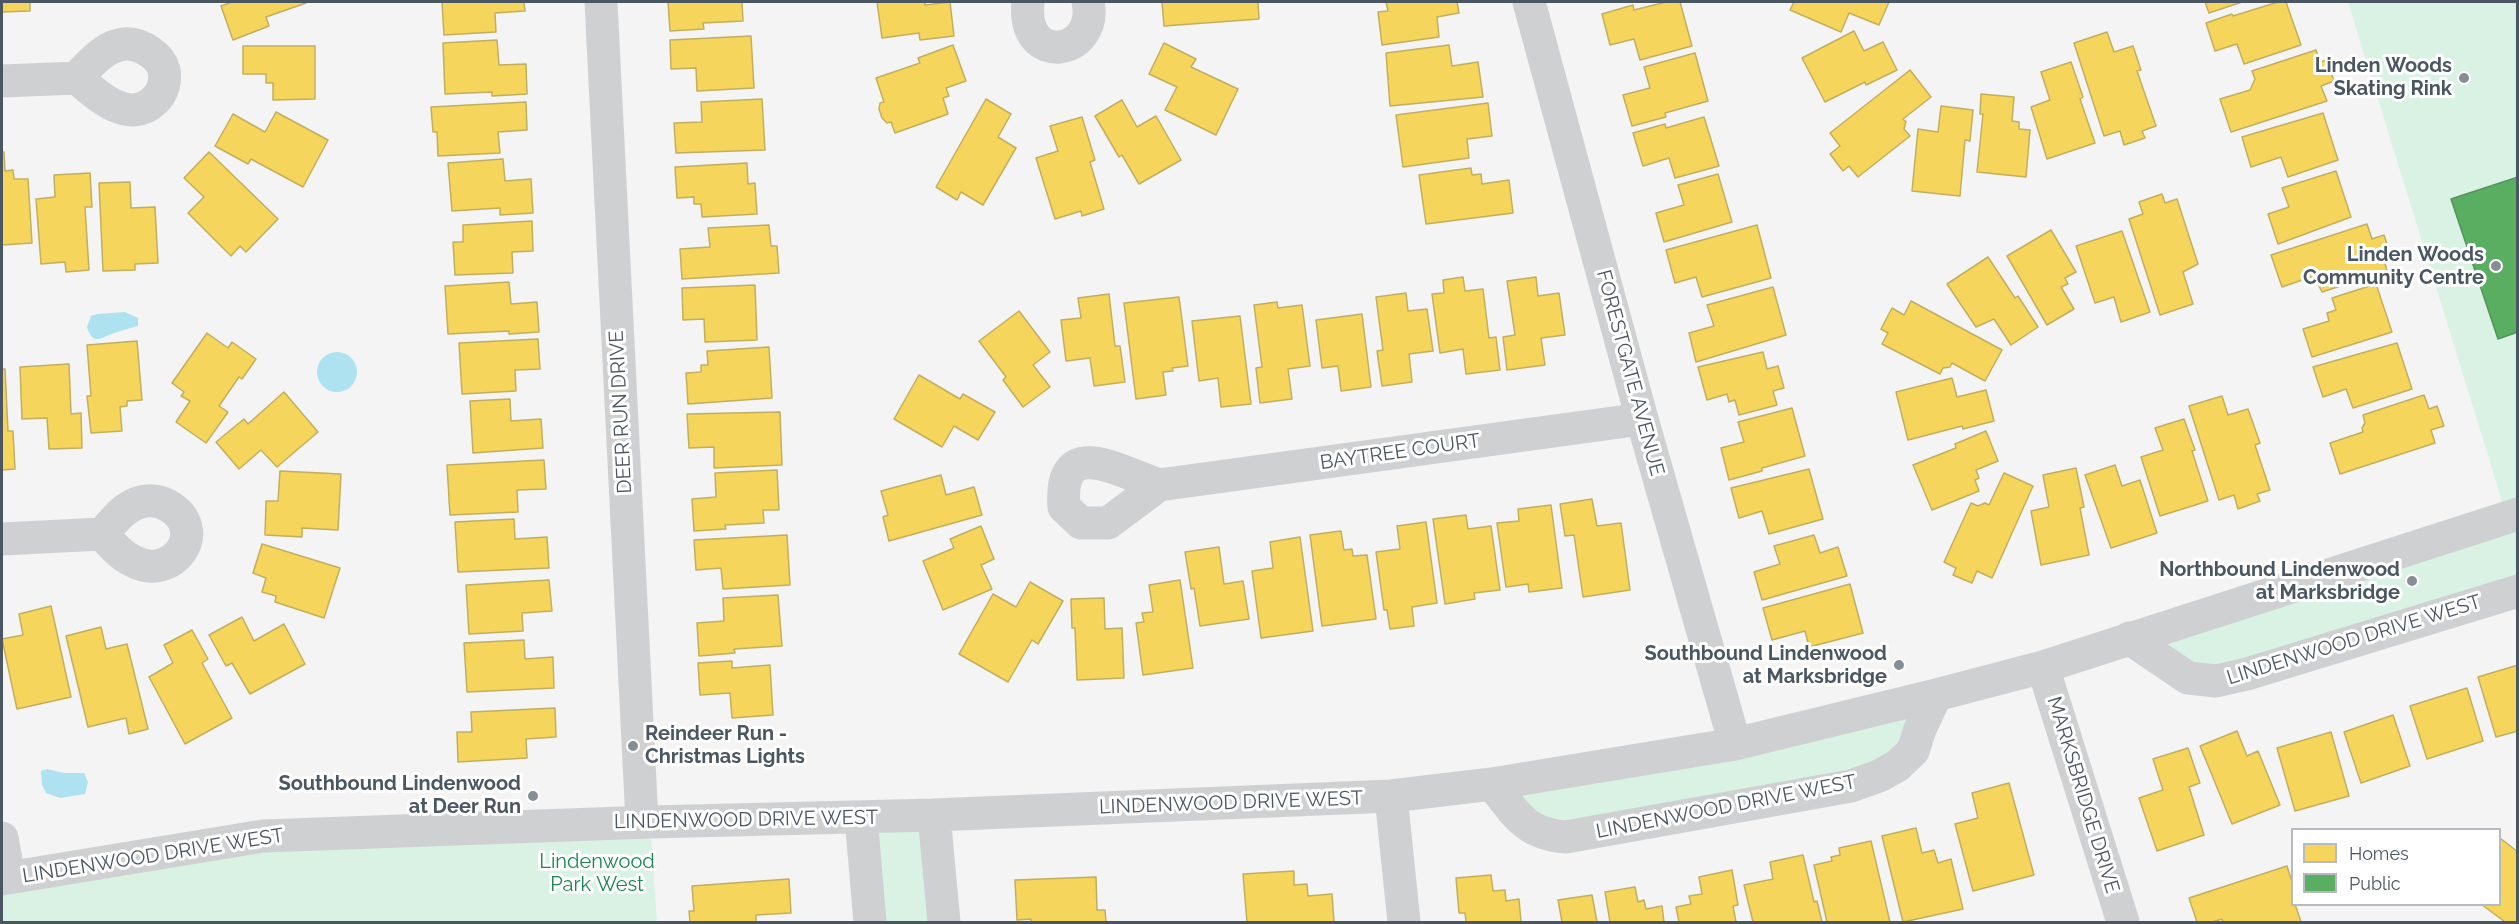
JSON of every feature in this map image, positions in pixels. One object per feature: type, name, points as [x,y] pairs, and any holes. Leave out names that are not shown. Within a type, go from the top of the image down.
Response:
[{"type":"street","name":"DEER RUN DRIVE","points":[[601,2],[642,822]]},
{"type":"street","points":[[1028,2],[1026,15],[1033,35],[1045,46],[1060,48],[1073,43],[1084,30],[1090,11],[1088,2]]},
{"type":"street","name":"FORESTGATE AVENUE","points":[[1529,2],[1642,419],[1735,744]]},
{"type":"street","points":[[2,81],[77,78]]},
{"type":"street","name":"BAYTREE COURT","points":[[1159,485],[1642,419]]},
{"type":"street","name":"LINDENWOOD DRIVE WEST","points":[[5,878],[263,836],[642,822],[934,815],[1391,796],[1492,784],[1735,744],[2043,667],[2517,514]]},
{"type":"street","points":[[2,539],[102,534]]},
{"type":"street","name":"LINDENWOOD DRIVE WEST","points":[[2129,638],[2188,678],[2216,681],[2247,674],[2517,591]]},
{"type":"street","name":"MARKSBRIDGE DRIVE","points":[[2043,667],[2123,922]]},
{"type":"street","name":"LINDENWOOD DRIVE WEST","points":[[1492,784],[1524,823],[1546,835],[1566,837],[1851,786],[1888,771],[1913,751],[1920,729],[1936,695]]},
{"type":"street","points":[[1391,796],[1404,922]]},
{"type":"street","points":[[934,815],[944,922]]},
{"type":"street","points":[[861,817],[870,922]]},
{"type":"street","points":[[2,838],[5,878]]},
{"type":"green space","points":[[2348,2],[2517,2],[2517,591],[2216,681],[2129,638],[2507,517]]},
{"type":"green space","points":[[1936,695],[1897,766],[1566,837],[1492,784]]},
{"type":"green space","points":[[934,815],[944,922],[870,922],[861,817]]},
{"type":"green space","name":"Lindenwood Park West","points":[[650,822],[657,922],[2,922],[2,879],[263,836]]},
{"type":"water","points":[[125,312],[138,318],[138,326],[98,339],[89,333],[87,327],[91,316]]},
{"type":"water","points":[[337,352],[351,358],[357,372],[351,386],[337,392],[323,386],[317,372],[323,358]]},
{"type":"water","points":[[47,769],[64,773],[84,773],[88,782],[85,794],[60,798],[46,793],[42,785],[41,771]]},
{"type":"building: Homes","points":[[2,2],[30,2],[30,11],[2,12]]},
{"type":"building: Homes","points":[[232,2],[306,3],[266,17],[269,26],[233,40],[221,6]]},
{"type":"building: Homes","points":[[442,2],[524,2],[525,11],[495,13],[496,32],[444,35]]},
{"type":"building: Homes","points":[[668,2],[742,2],[743,21],[703,23],[704,29],[670,31]]},
{"type":"building: Homes","points":[[877,2],[925,2],[925,5],[950,2],[954,36],[920,40],[919,33],[882,38]]},
{"type":"building: Homes","points":[[1162,2],[1258,2],[1259,19],[1164,26]]},
{"type":"building: Homes","points":[[1386,2],[1457,2],[1459,13],[1437,17],[1439,37],[1382,45],[1378,12],[1388,11]]},
{"type":"building: Homes","points":[[1666,2],[1680,2],[1692,46],[1640,60],[1634,39],[1610,45],[1602,14],[1633,5],[1634,10]]},
{"type":"building: Homes","points":[[1794,2],[1889,2],[1879,25],[1849,13],[1841,32],[1790,10]]},
{"type":"building: Homes","points":[[2205,2],[2242,2],[2209,13]]},
{"type":"building: Homes","points":[[2278,2],[2286,2],[2301,45],[2244,64],[2237,44],[2215,51],[2206,23]]},
{"type":"building: Homes","points":[[1854,31],[1864,51],[1883,42],[1897,70],[1866,85],[1865,82],[1825,102],[1802,58]]},
{"type":"building: Homes","points":[[2107,32],[2114,52],[2133,46],[2141,70],[2137,71],[2156,126],[2142,131],[2145,138],[2124,145],[2120,131],[2104,136],[2074,43]]},
{"type":"building: Homes","points":[[751,36],[754,88],[697,91],[696,68],[671,69],[670,40]]},
{"type":"building: Homes","points":[[497,40],[499,65],[526,64],[527,94],[492,96],[492,92],[445,94],[443,43]]},
{"type":"building: Homes","points":[[1164,43],[1196,59],[1191,67],[1238,89],[1216,135],[1165,110],[1177,87],[1149,74]]},
{"type":"building: Homes","points":[[953,45],[966,81],[946,88],[949,96],[943,98],[948,114],[895,133],[891,122],[887,123],[882,118],[879,109],[880,103],[884,102],[876,78],[920,63],[918,58]]},
{"type":"building: Homes","points":[[1449,45],[1452,66],[1478,62],[1483,97],[1390,106],[1386,53]]},
{"type":"building: Homes","points":[[243,46],[315,46],[315,99],[273,100],[273,83],[266,83],[266,74],[243,74]]},
{"type":"building: Homes","points":[[2316,50],[2320,62],[2327,60],[2334,81],[2321,86],[2327,101],[2231,132],[2220,99],[2250,90],[2255,79],[2252,71]]},
{"type":"building: Homes","points":[[1695,53],[1708,101],[1665,113],[1666,117],[1632,126],[1623,95],[1650,88],[1644,67]]},
{"type":"building: Homes","points":[[2071,62],[2083,97],[2080,99],[2095,143],[2047,159],[2031,107],[2050,100],[2041,72]]},
{"type":"building: Homes","points":[[1910,70],[1931,97],[1903,119],[1906,122],[1904,129],[1910,136],[1858,177],[1849,166],[1843,171],[1830,154],[1840,146],[1830,133]]},
{"type":"building: Homes","points":[[1981,94],[2014,97],[2012,121],[2019,122],[2019,129],[2030,130],[2026,177],[1977,172],[1983,114],[1980,114]]},
{"type":"building: Homes","points":[[762,99],[765,150],[676,153],[674,123],[702,122],[701,102]]},
{"type":"building: Homes","points":[[986,99],[1011,114],[998,137],[1016,148],[983,205],[961,192],[957,200],[936,187]]},
{"type":"building: Homes","points":[[1122,100],[1137,127],[1156,116],[1181,160],[1139,184],[1122,155],[1119,157],[1095,116]]},
{"type":"building: Homes","points":[[526,102],[527,130],[498,132],[500,153],[438,156],[437,132],[433,132],[431,107]]},
{"type":"building: Homes","points":[[1488,103],[1492,136],[1467,139],[1469,158],[1403,167],[1396,115]]},
{"type":"building: Homes","points":[[1941,106],[1973,110],[1970,141],[1965,140],[1960,196],[1912,191],[1918,129],[1938,132]]},
{"type":"building: Homes","points":[[276,112],[328,140],[303,187],[251,159],[248,164],[215,146],[233,114],[265,132]]},
{"type":"building: Homes","points":[[2323,113],[2338,160],[2288,177],[2281,157],[2251,167],[2242,137]]},
{"type":"building: Homes","points":[[1082,117],[1095,160],[1090,162],[1104,209],[1082,216],[1081,211],[1055,219],[1036,158],[1058,151],[1050,126]]},
{"type":"building: Homes","points":[[1704,117],[1719,166],[1675,178],[1669,158],[1643,166],[1633,133],[1665,124],[1666,128]]},
{"type":"building: Homes","points":[[2,152],[4,152],[5,171],[13,170],[14,179],[28,179],[32,243],[2,245]]},
{"type":"building: Homes","points":[[209,152],[278,219],[246,252],[240,246],[231,256],[188,213],[204,197],[184,178]]},
{"type":"building: Homes","points":[[503,159],[505,181],[531,179],[533,213],[500,215],[500,208],[452,211],[448,163]]},
{"type":"building: Homes","points":[[747,163],[748,184],[755,183],[757,214],[702,217],[701,204],[694,204],[694,197],[677,198],[675,167]]},
{"type":"building: Homes","points":[[1471,168],[1472,175],[1481,174],[1482,184],[1509,180],[1513,213],[1426,224],[1419,175]]},
{"type":"building: Homes","points":[[2336,171],[2351,217],[2278,244],[2268,214],[2289,207],[2282,188]]},
{"type":"building: Homes","points":[[90,173],[92,207],[85,207],[89,270],[66,272],[65,262],[41,264],[36,199],[55,197],[54,175]]},
{"type":"building: Homes","points":[[1718,174],[1732,222],[1664,242],[1656,213],[1684,205],[1678,185]]},
{"type":"building: Homes","points":[[130,182],[131,208],[155,207],[158,263],[135,264],[135,270],[103,271],[99,183]]},
{"type":"building: Homes","points":[[2162,194],[2165,203],[2177,199],[2198,264],[2183,272],[2193,304],[2160,315],[2129,219],[2143,214],[2139,202]]},
{"type":"building: Homes","points":[[532,221],[533,251],[512,252],[513,273],[455,275],[453,242],[463,242],[463,225]]},
{"type":"building: Homes","points":[[2367,224],[2372,239],[2384,235],[2391,257],[2384,260],[2387,271],[2322,292],[2314,276],[2282,287],[2271,255]]},
{"type":"building: Homes","points":[[769,225],[771,246],[777,246],[779,273],[682,279],[680,249],[710,247],[708,228]]},
{"type":"building: Homes","points":[[1757,225],[1771,278],[1702,297],[1696,277],[1675,283],[1666,250]]},
{"type":"building: Homes","points":[[2051,230],[2076,272],[2065,278],[2068,284],[2061,287],[2074,309],[2047,325],[2007,256]]},
{"type":"building: Homes","points":[[2122,231],[2150,312],[2121,322],[2114,297],[2095,303],[2076,246]]},
{"type":"building: Homes","points":[[1988,257],[2015,298],[2018,296],[2038,327],[2011,345],[1994,319],[1976,327],[1947,284]]},
{"type":"building: Homes","points":[[1463,277],[1465,291],[1483,289],[1489,338],[1496,337],[1500,370],[1466,374],[1463,349],[1440,353],[1432,294],[1444,293],[1443,280]]},
{"type":"building: Homes","points":[[1536,277],[1538,296],[1559,293],[1565,335],[1541,338],[1545,365],[1507,370],[1503,337],[1515,335],[1507,281]]},
{"type":"building: Homes","points":[[509,282],[511,304],[537,302],[539,332],[448,334],[445,286]]},
{"type":"building: Homes","points":[[2376,284],[2392,332],[2312,357],[2303,329],[2329,321],[2327,313],[2336,310],[2332,298]]},
{"type":"building: Homes","points":[[755,285],[757,340],[705,342],[704,319],[683,320],[682,288]]},
{"type":"building: Homes","points":[[1773,287],[1786,335],[1696,362],[1689,333],[1714,326],[1707,305]]},
{"type":"building: Homes","points":[[1406,293],[1408,311],[1427,309],[1433,351],[1409,354],[1412,382],[1382,386],[1377,351],[1383,350],[1376,297]]},
{"type":"building: Homes","points":[[1109,294],[1115,346],[1120,346],[1125,382],[1094,386],[1090,358],[1066,361],[1061,320],[1081,318],[1078,298]]},
{"type":"building: Homes","points":[[1179,297],[1188,366],[1163,372],[1166,395],[1136,399],[1124,303]]},
{"type":"building: Homes","points":[[1911,301],[2002,350],[1985,381],[1952,363],[1950,367],[1943,368],[1940,374],[1882,344],[1888,333],[1881,329],[1892,308],[1904,315]]},
{"type":"building: Homes","points":[[1277,302],[1278,308],[1302,305],[1310,366],[1288,369],[1292,399],[1260,403],[1256,368],[1262,367],[1254,305]]},
{"type":"building: Homes","points":[[1019,311],[1050,352],[1033,365],[1050,387],[1023,407],[1003,380],[1006,377],[979,341]]},
{"type":"building: Homes","points":[[1362,314],[1371,387],[1341,391],[1338,366],[1322,368],[1316,320]]},
{"type":"building: Homes","points":[[1240,316],[1251,404],[1221,407],[1218,378],[1199,381],[1192,321]]},
{"type":"building: Homes","points":[[207,333],[228,348],[232,342],[256,359],[242,379],[239,377],[219,406],[228,412],[206,443],[176,422],[190,401],[181,396],[184,392],[172,383]]},
{"type":"building: Homes","points":[[538,339],[540,369],[515,370],[516,391],[462,394],[459,343]]},
{"type":"building: Homes","points":[[137,341],[142,400],[127,401],[127,406],[120,407],[122,431],[91,433],[87,396],[91,396],[87,345]]},
{"type":"building: Homes","points":[[2397,343],[2412,389],[2353,408],[2346,389],[2323,397],[2313,367]]},
{"type":"building: Homes","points":[[769,347],[772,398],[688,404],[686,373],[701,372],[701,365],[708,365],[707,351]]},
{"type":"building: Homes","points":[[1763,352],[1767,369],[1778,366],[1784,388],[1773,391],[1777,405],[1739,415],[1735,400],[1729,402],[1727,394],[1707,400],[1698,367]]},
{"type":"building: Homes","points":[[69,364],[71,414],[81,413],[82,448],[49,449],[47,418],[22,419],[20,367]]},
{"type":"building: Homes","points":[[2,369],[5,369],[8,431],[13,431],[15,469],[2,470]]},
{"type":"building: Homes","points":[[919,375],[960,399],[963,394],[995,412],[978,440],[954,426],[942,447],[894,419]]},
{"type":"building: Homes","points":[[1952,378],[1957,397],[1986,390],[1994,421],[1963,429],[1962,426],[1908,440],[1896,392]]},
{"type":"building: Homes","points":[[284,392],[318,432],[277,467],[261,450],[239,469],[216,442],[244,419],[248,424]]},
{"type":"building: Homes","points":[[2424,395],[2429,409],[2437,406],[2444,426],[2431,430],[2435,443],[2340,474],[2330,443],[2363,432],[2362,428],[2365,423],[2363,415]]},
{"type":"building: Homes","points":[[2222,396],[2228,415],[2248,409],[2260,443],[2255,445],[2270,490],[2257,494],[2260,501],[2238,509],[2234,495],[2219,500],[2189,406]]},
{"type":"building: Homes","points":[[510,399],[511,421],[541,419],[543,448],[473,453],[470,401]]},
{"type":"building: Homes","points":[[1792,408],[1805,456],[1729,480],[1721,448],[1744,442],[1738,422]]},
{"type":"building: Homes","points":[[780,412],[782,465],[714,468],[714,447],[689,448],[687,414]]},
{"type":"building: Homes","points":[[2184,419],[2195,450],[2192,451],[2208,501],[2160,516],[2141,457],[2163,450],[2155,428]]},
{"type":"building: Homes","points":[[1986,431],[1998,461],[1976,470],[1979,478],[1975,480],[1979,491],[1932,510],[1913,465],[1956,448],[1955,444]]},
{"type":"building: Homes","points":[[544,460],[546,489],[517,490],[518,512],[450,515],[447,465]]},
{"type":"building: Homes","points":[[2115,465],[2122,486],[2140,480],[2157,533],[2111,548],[2085,475]]},
{"type":"building: Homes","points":[[2076,468],[2084,507],[2080,508],[2089,555],[2041,565],[2031,511],[2049,507],[2043,475]]},
{"type":"building: Homes","points":[[1809,469],[1823,519],[1769,534],[1762,511],[1739,518],[1731,488]]},
{"type":"building: Homes","points":[[777,470],[779,510],[763,510],[764,523],[725,525],[726,529],[694,531],[692,499],[716,497],[715,473]]},
{"type":"building: Homes","points":[[280,471],[341,474],[338,530],[302,528],[302,537],[265,535],[266,501],[278,501]]},
{"type":"building: Homes","points":[[2004,473],[2033,486],[1992,578],[1977,571],[1972,583],[1953,575],[1956,568],[1944,562],[1971,503],[1978,506],[1985,503],[1989,505]]},
{"type":"building: Homes","points":[[941,475],[946,495],[974,487],[982,515],[889,541],[883,517],[888,515],[881,491]]},
{"type":"building: Homes","points":[[1592,499],[1597,526],[1621,523],[1630,590],[1583,597],[1574,535],[1565,536],[1560,504]]},
{"type":"building: Homes","points":[[1551,505],[1562,588],[1529,592],[1528,584],[1506,587],[1497,523],[1519,521],[1518,509]]},
{"type":"building: Homes","points":[[1466,515],[1468,529],[1491,526],[1500,590],[1474,593],[1475,599],[1445,604],[1433,519]]},
{"type":"building: Homes","points":[[514,519],[515,539],[547,537],[549,568],[458,572],[455,522]]},
{"type":"building: Homes","points":[[1426,522],[1437,603],[1412,607],[1414,626],[1390,629],[1387,610],[1384,610],[1376,552],[1400,549],[1397,526]]},
{"type":"building: Homes","points":[[981,526],[994,559],[981,565],[992,589],[943,610],[923,561],[954,548],[950,539]]},
{"type":"building: Homes","points":[[1341,531],[1344,550],[1352,549],[1353,556],[1367,555],[1376,619],[1322,626],[1310,535]]},
{"type":"building: Homes","points":[[787,535],[790,585],[723,589],[721,568],[696,570],[694,540]]},
{"type":"building: Homes","points":[[1814,535],[1820,553],[1838,547],[1847,576],[1762,600],[1754,572],[1780,564],[1774,546]]},
{"type":"building: Homes","points":[[1300,537],[1313,631],[1261,638],[1252,571],[1273,568],[1270,542]]},
{"type":"building: Homes","points":[[262,544],[340,568],[324,618],[275,602],[276,596],[262,592],[266,578],[253,573]]},
{"type":"building: Homes","points":[[1219,547],[1224,584],[1243,581],[1249,619],[1200,626],[1185,552]]},
{"type":"building: Homes","points":[[549,580],[552,611],[522,613],[523,631],[469,634],[466,585]]},
{"type":"building: Homes","points":[[1180,580],[1193,668],[1143,675],[1136,623],[1144,622],[1142,613],[1153,612],[1149,585]]},
{"type":"building: Homes","points":[[1030,582],[1063,601],[1038,644],[1032,640],[1008,682],[959,654],[993,594],[1016,607]]},
{"type":"building: Homes","points":[[1850,584],[1863,633],[1809,647],[1805,631],[1772,640],[1763,608]]},
{"type":"building: Homes","points":[[778,595],[782,646],[734,649],[735,653],[699,656],[697,623],[724,621],[723,598]]},
{"type":"building: Homes","points":[[1104,598],[1105,629],[1122,628],[1124,678],[1077,680],[1075,628],[1072,628],[1071,599]]},
{"type":"building: Homes","points":[[51,606],[71,697],[17,709],[2,639],[23,635],[19,614]]},
{"type":"building: Homes","points":[[242,617],[254,641],[284,624],[305,664],[250,694],[232,663],[226,666],[209,635]]},
{"type":"building: Homes","points":[[101,627],[106,649],[127,644],[148,729],[129,734],[126,718],[88,727],[66,636]]},
{"type":"building: Homes","points":[[192,630],[208,659],[202,663],[232,718],[185,744],[149,677],[173,663],[164,645]]},
{"type":"building: Homes","points":[[524,640],[525,659],[553,657],[554,688],[467,692],[464,643]]},
{"type":"building: Homes","points":[[732,661],[732,668],[770,665],[773,715],[732,718],[730,693],[700,695],[698,663]]},
{"type":"building: Homes","points":[[2518,665],[2518,731],[2496,737],[2478,677]]},
{"type":"building: Homes","points":[[2467,688],[2483,741],[2427,759],[2410,706]]},
{"type":"building: Homes","points":[[555,708],[556,737],[526,739],[527,758],[458,762],[457,732],[472,732],[471,712]]},
{"type":"building: Homes","points":[[2393,715],[2410,766],[2361,783],[2344,732]]},
{"type":"building: Homes","points":[[2237,731],[2247,756],[2258,751],[2280,805],[2232,824],[2200,746]]},
{"type":"building: Homes","points":[[2331,732],[2349,796],[2295,811],[2277,748]]},
{"type":"building: Homes","points":[[2188,748],[2200,783],[2189,787],[2204,835],[2157,851],[2139,798],[2163,790],[2153,759]]},
{"type":"building: Homes","points":[[2009,783],[2034,875],[1973,891],[1955,824],[1978,818],[1972,793]]},
{"type":"building: Homes","points":[[1916,828],[1922,853],[1934,850],[1938,863],[1951,859],[1963,909],[1903,922],[1882,836]]},
{"type":"building: Homes","points":[[2501,839],[2518,852],[2517,922],[2505,922],[2484,906],[2501,906]]},
{"type":"building: Homes","points":[[1871,841],[1890,922],[1827,922],[1814,865],[1832,861],[1831,857],[1840,855],[1839,848]]},
{"type":"building: Homes","points":[[1803,855],[1814,902],[1817,901],[1822,922],[1753,922],[1744,885],[1773,879],[1770,862]]},
{"type":"building: Homes","points":[[2287,866],[2291,879],[2291,906],[2296,906],[2301,922],[2223,922],[2222,919],[2197,922],[2189,898]]},
{"type":"building: Homes","points":[[1732,870],[1738,905],[1733,906],[1736,922],[1679,922],[1676,907],[1691,904],[1689,896],[1702,894],[1699,877]]},
{"type":"building: Homes","points":[[1294,871],[1294,885],[1307,884],[1308,896],[1332,894],[1334,922],[1247,922],[1243,874]]},
{"type":"building: Homes","points":[[1491,875],[1493,891],[1505,890],[1506,901],[1519,899],[1521,922],[1466,922],[1465,913],[1459,913],[1456,878]]},
{"type":"building: Homes","points":[[1096,877],[1097,910],[1105,910],[1106,922],[1017,920],[1015,880]]},
{"type":"building: Homes","points":[[789,879],[791,913],[756,915],[756,922],[690,922],[689,911],[694,911],[692,886]]},
{"type":"building: Homes","points":[[1635,887],[1638,902],[1644,900],[1646,909],[1662,906],[1664,922],[1610,922],[1605,892]]},
{"type":"building: Homes","points":[[1592,895],[1597,922],[1562,922],[1558,900]]},
{"type":"building: Public","name":"Linden Woods Community Centre","points":[[2518,177],[2518,332],[2498,339],[2451,199]]},
{"type":"place","name":"Linden Woods Skating Rink","points":[[2464,78]]},
{"type":"place","name":"Linden Woods Community Centre","points":[[2496,266]]},
{"type":"place","name":"Northbound Lindenwood at Marksbridge","points":[[2412,581]]},
{"type":"place","name":"Southbound Lindenwood at Marksbridge","points":[[1899,665]]},
{"type":"place","name":"Reindeer Run - Christmas Lights","points":[[633,746]]},
{"type":"place","name":"Southbound Lindenwood at Deer Run","points":[[533,796]]}]
